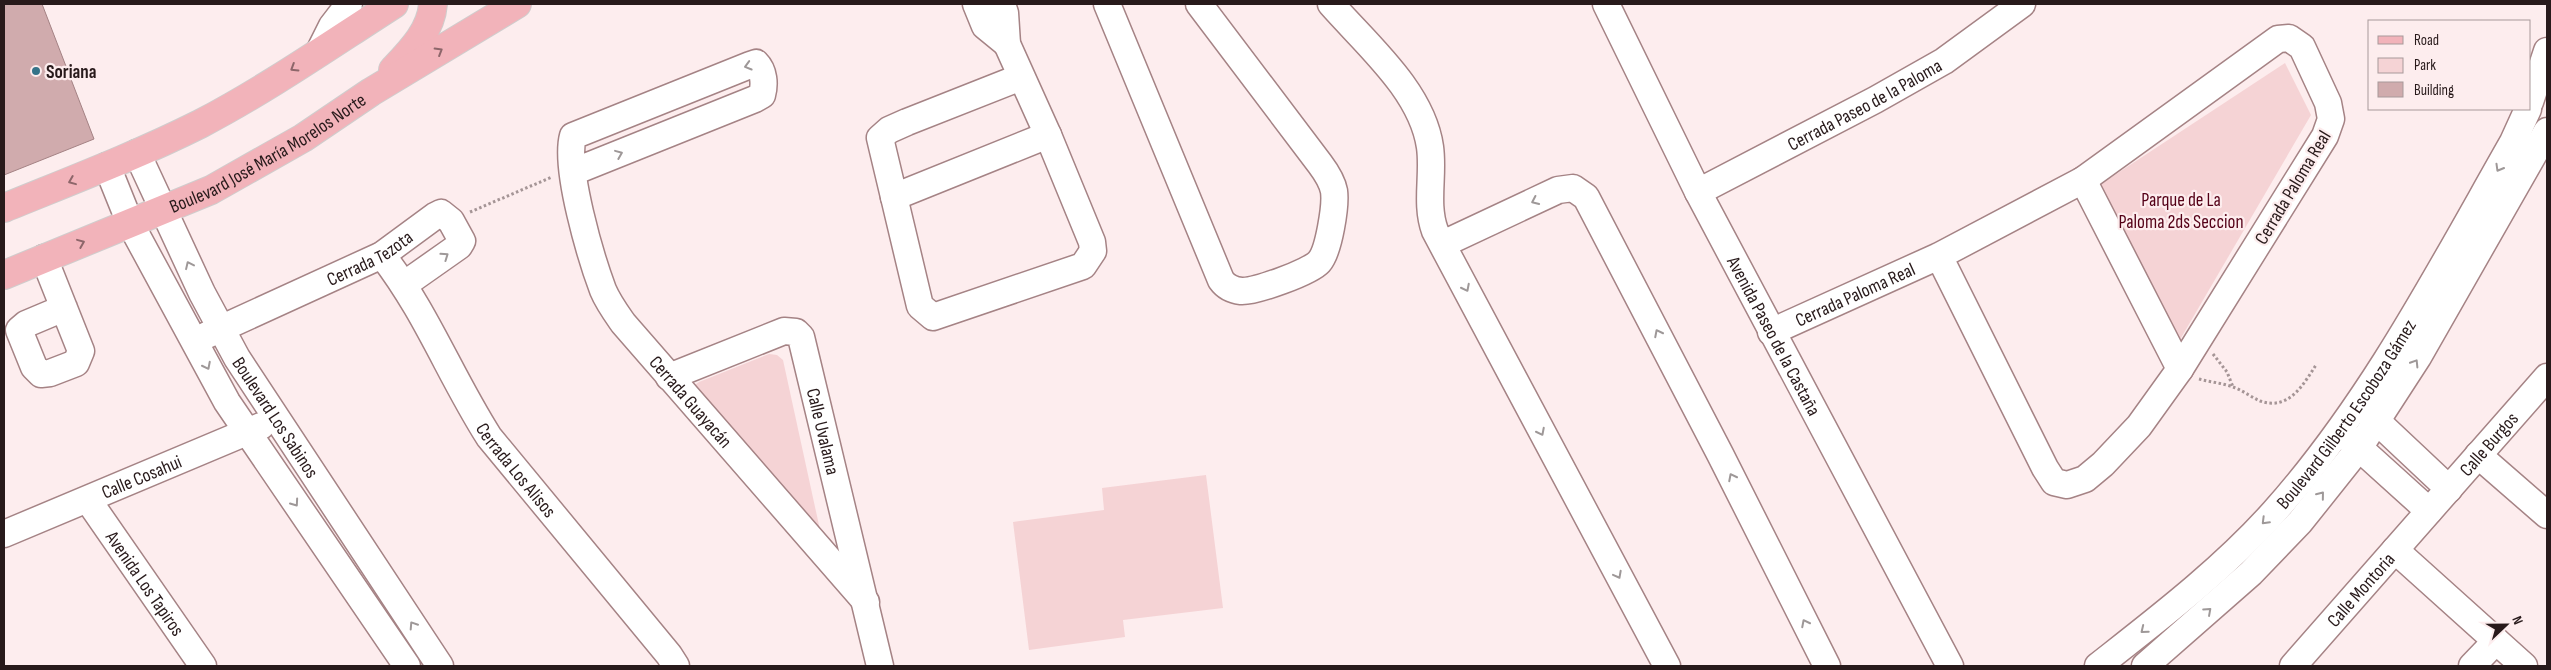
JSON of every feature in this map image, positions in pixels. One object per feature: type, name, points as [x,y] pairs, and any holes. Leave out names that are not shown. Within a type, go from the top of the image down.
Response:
[{"type":"main road","points":[[4,208],[107,166],[201,123],[394,4]]},
{"type":"main road","points":[[371,92],[408,54],[425,32],[432,15],[433,4]]},
{"type":"main road","name":"Boulevard José María Morelos Norte","points":[[4,275],[211,190],[257,165],[371,92],[517,4]]},
{"type":"street","points":[[319,52],[332,26],[349,4]]},
{"type":"street","points":[[976,4],[985,26],[1007,44]]},
{"type":"street","points":[[1002,4],[1005,12],[1007,44],[1048,135],[1092,242],[1093,251],[1083,266],[933,317],[920,306],[880,138],[889,130],[907,122],[1021,77]]},
{"type":"street","points":[[1107,4],[1221,280],[1231,289],[1250,290],[1307,270],[1318,263],[1327,244],[1335,199],[1333,189],[1320,164],[1199,4]]},
{"type":"street","points":[[1331,4],[1408,92],[1425,124],[1430,149],[1430,214],[1435,231],[1444,244],[1549,447],[1667,666]]},
{"type":"street","name":"Avenida Paseo de la Castaña","points":[[1606,4],[1698,192],[1950,666]]},
{"type":"street","name":"Cerrada Paseo de la Paloma","points":[[1698,192],[1875,100],[1944,60],[2022,4]]},
{"type":"street","name":"Cerrada Paloma Real","points":[[1771,332],[1939,256],[2083,180],[2278,39],[2289,38],[2302,47],[2328,103],[2331,119],[2325,136],[2180,369],[2139,426],[2102,464],[2076,483],[2066,485],[2054,482],[2044,468],[1939,256]]},
{"type":"street","name":"Boulevard Gilberto Escoboza Gámez","points":[[2369,413],[2396,345],[2513,142],[2533,111],[2547,50]]},
{"type":"street","name":"Cerrada Guayacán","points":[[573,172],[762,95],[764,87],[761,68],[756,63],[750,64],[577,133],[573,136],[571,143],[573,172],[586,237],[604,292],[623,324],[866,602]]},
{"type":"street","points":[[894,197],[1048,135]]},
{"type":"street","points":[[2513,142],[2544,144]]},
{"type":"street","name":"Boulevard Gilberto Escoboza Gámez","points":[[2145,666],[2257,566],[2300,522],[2350,439],[2369,413],[2418,357],[2544,144]]},
{"type":"street","name":"Boulevard Los Sabinos","points":[[137,153],[202,293],[249,378],[278,419],[440,666]]},
{"type":"street","name":"Boulevard Los Sabinos","points":[[107,166],[130,223],[227,402],[246,433],[407,666]]},
{"type":"street","points":[[2083,180],[2180,369]]},
{"type":"street","points":[[1444,244],[1558,190],[1573,188],[1586,197],[1716,445],[1827,666]]},
{"type":"street","name":"Cerrada Tezota","points":[[195,341],[382,255],[441,213],[452,221],[462,241],[459,246],[405,284]]},
{"type":"street","name":"Cerrada Los Alisos","points":[[382,255],[405,284],[428,323],[467,402],[490,437],[669,655],[676,666]]},
{"type":"street","points":[[44,258],[64,308]]},
{"type":"street","points":[[176,306],[202,293]]},
{"type":"street","name":"Calle Uvalama","points":[[668,377],[784,331],[796,332],[801,337],[880,666]]},
{"type":"street","name":"Calle Burgos","points":[[2429,511],[2547,377]]},
{"type":"street","points":[[2369,413],[2449,489]]},
{"type":"street","name":"Calle Cosahui","points":[[4,534],[278,419]]},
{"type":"street","points":[[2350,439],[2429,511]]},
{"type":"street","name":"Boulevard Gilberto Escoboza Gámez","points":[[2111,662],[2228,558],[2350,439]]},
{"type":"street","points":[[2478,455],[2547,515]]},
{"type":"street","points":[[2398,483],[2417,458]]},
{"type":"street","name":"Avenida Los Tapiros","points":[[88,500],[203,666]]},
{"type":"street","name":"Calle Montoria","points":[[2293,666],[2429,511]]},
{"type":"street","points":[[2395,550],[2524,666]]},
{"type":"street","points":[[2472,666],[2496,641]]},
{"type":"path","points":[[452,221],[545,179],[573,172]]},
{"type":"path","points":[[2198,340],[2216,357],[2234,387]]},
{"type":"path","points":[[2180,369],[2198,379],[2234,387],[2261,401],[2273,404],[2285,401],[2299,391],[2316,365]]},
{"type":"green space","name":"Parque de La Paloma 2ds Seccion","points":[[2285,63],[2311,115],[2178,343],[2095,188]]},
{"type":"green space","points":[[769,354],[777,355],[783,360],[822,539],[692,387],[699,382]]},
{"type":"green space","points":[[1206,475],[1223,608],[1123,620],[1125,637],[1029,650],[1013,522],[1104,510],[1102,488]]},
{"type":"building","name":"Soriana","points":[[4,4],[42,4],[94,139],[4,175]]},
{"type":"place","name":"Soriana","points":[[36,71]]}]
